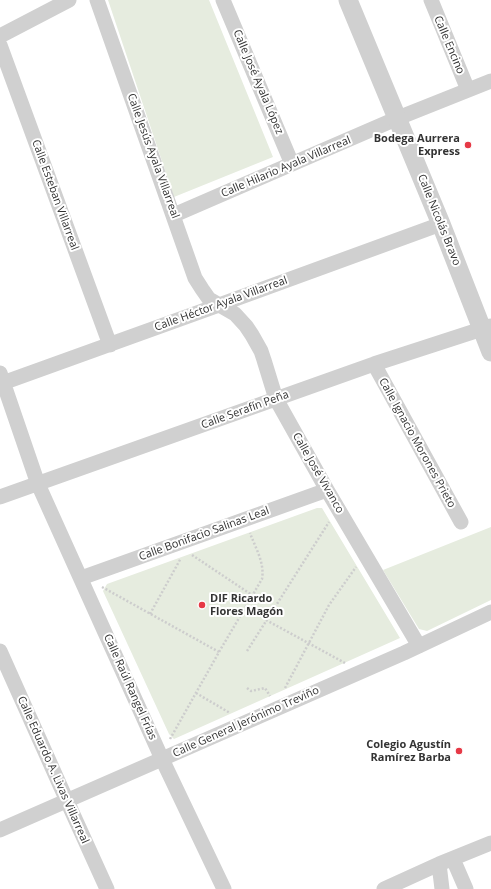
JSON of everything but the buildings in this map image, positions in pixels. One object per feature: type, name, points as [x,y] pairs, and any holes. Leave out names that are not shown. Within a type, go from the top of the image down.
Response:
[{"type":"street","points":[[0,36],[69,0]]},
{"type":"street","name":"Calle Jesús Ayala Villarreal","points":[[97,0],[195,278],[209,299],[219,305]]},
{"type":"street","name":"Calle José Ayala López","points":[[223,0],[292,164]]},
{"type":"street","name":"Calle Nicolás Bravo","points":[[348,0],[441,224],[487,328],[491,352]]},
{"type":"street","name":"Calle Encino","points":[[431,0],[468,90]]},
{"type":"street","name":"Calle Esteban Villarreal","points":[[0,45],[110,345]]},
{"type":"street","name":"Calle Hilario Ayala Villarreal","points":[[174,215],[398,118],[491,82]]},
{"type":"street","name":"Calle Héctor Ayala Villarreal","points":[[1,380],[110,345],[441,224]]},
{"type":"street","name":"Calle José Vivanco","points":[[219,305],[236,314],[252,335],[261,351],[276,399],[327,490],[419,646]]},
{"type":"street","name":"Calle Serafín Peña","points":[[0,497],[374,364],[487,328]]},
{"type":"street","name":"Calle Ignacio Morones Prieto","points":[[374,364],[461,522]]},
{"type":"street","name":"Calle Raúl Rangel Frías","points":[[1,380],[38,484],[162,759],[224,889]]},
{"type":"street","name":"Calle Bonifacio Salinas Leal","points":[[81,578],[327,490]]},
{"type":"street","name":"Calle General Jerónimo Treviño","points":[[0,830],[419,646],[491,612]]},
{"type":"street","name":"Calle Eduardo A. Livas Villarreal","points":[[0,650],[107,889]]},
{"type":"street","points":[[384,889],[439,864],[491,843]]},
{"type":"street","points":[[453,859],[466,889]]},
{"type":"street","points":[[439,864],[442,889]]},
{"type":"path","points":[[247,651],[331,519]]},
{"type":"path","points":[[170,739],[262,579],[263,568],[249,530]]},
{"type":"path","points":[[188,553],[252,595]]},
{"type":"path","points":[[150,614],[183,554]]},
{"type":"path","points":[[283,692],[329,605],[358,565]]},
{"type":"path","points":[[102,587],[219,652]]},
{"type":"path","points":[[266,620],[346,664]]},
{"type":"path","points":[[247,688],[251,691],[265,688],[271,697]]},
{"type":"path","points":[[196,693],[233,714]]},
{"type":"shaded area","points":[[108,0],[209,0],[273,157],[174,197]]},
{"type":"shaded area","points":[[317,508],[322,508],[400,638],[174,739],[169,734],[103,591],[107,584]]},
{"type":"shaded area","points":[[491,527],[491,600],[427,631],[419,629],[383,570]]},
{"type":"place","name":"Bodega Aurrera Express","points":[[468,145]]},
{"type":"place","name":"DIF Ricardo Flores Magón","points":[[202,605]]},
{"type":"place","name":"Colegio Agustín Ramírez Barba","points":[[459,751]]}]
